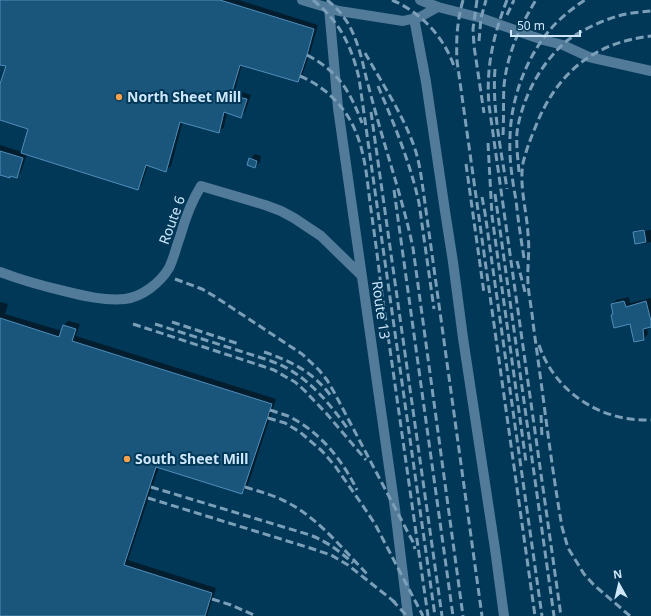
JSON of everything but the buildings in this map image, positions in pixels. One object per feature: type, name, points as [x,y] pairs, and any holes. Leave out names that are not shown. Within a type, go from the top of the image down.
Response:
[{"type":"street","points":[[302,0],[339,11],[403,21],[420,17],[438,7]]},
{"type":"street","points":[[420,0],[438,7],[482,18],[543,40],[563,45],[589,57],[651,71]]},
{"type":"street","name":"Route 13","points":[[329,8],[333,64],[339,115],[395,509],[408,616]]},
{"type":"street","points":[[414,18],[426,82],[504,616]]},
{"type":"street","name":"Route 6","points":[[0,272],[37,285],[80,295],[114,299],[125,299],[136,296],[148,290],[168,269],[185,220],[201,186],[265,205],[294,218],[321,236],[362,276]]},
{"type":"railway","points":[[313,0],[330,17],[343,35],[352,55],[359,78],[435,616]]},
{"type":"railway","points":[[327,0],[347,21],[357,44],[413,248],[463,616]]},
{"type":"railway","points":[[392,0],[413,12],[431,28],[445,47],[455,69]]},
{"type":"railway","points":[[463,0],[457,30],[457,61],[535,616]]},
{"type":"railway","points":[[477,0],[473,29],[474,46],[484,113]]},
{"type":"railway","points":[[479,41],[481,18],[486,0]]},
{"type":"railway","points":[[507,0],[491,53],[488,80],[489,105],[561,616]]},
{"type":"railway","points":[[507,15],[514,0]]},
{"type":"railway","points":[[503,135],[504,86],[508,63],[515,41],[536,0]]},
{"type":"railway","points":[[524,258],[510,153],[511,123],[516,95],[526,68],[540,43],[560,19],[585,0]]},
{"type":"railway","points":[[519,172],[517,132],[523,106],[534,82],[549,59],[568,40],[592,26],[622,15],[651,11]]},
{"type":"railway","points":[[630,616],[594,585],[584,574],[568,548],[562,527],[528,289],[529,241],[522,172],[528,146],[535,128],[544,109],[565,77],[579,64],[594,54],[611,46],[630,40],[651,36]]},
{"type":"railway","points":[[365,53],[404,122],[419,162],[482,616]]},
{"type":"railway","points":[[307,55],[327,68],[342,83],[353,101],[362,123]]},
{"type":"railway","points":[[495,69],[494,84],[496,114],[507,189]]},
{"type":"railway","points":[[300,76],[317,85],[340,105],[351,121],[355,130],[363,157],[367,175],[381,287],[428,616]]},
{"type":"railway","points":[[378,86],[401,143],[419,203],[434,309]]},
{"type":"railway","points":[[371,112],[442,616]]},
{"type":"railway","points":[[488,143],[492,216],[526,462]]},
{"type":"railway","points":[[466,164],[484,293]]},
{"type":"railway","points":[[394,190],[453,616]]},
{"type":"railway","points":[[495,194],[554,616]]},
{"type":"railway","points":[[482,197],[542,616]]},
{"type":"railway","points":[[517,261],[525,292]]},
{"type":"railway","points":[[175,279],[202,289],[214,296],[302,354],[319,370],[334,392],[413,542],[415,549]]},
{"type":"railway","points":[[172,322],[239,344]]},
{"type":"railway","points":[[133,324],[274,370],[295,382],[326,413],[366,460]]},
{"type":"railway","points":[[155,324],[265,359],[287,368],[315,389],[329,404],[348,429]]},
{"type":"railway","points":[[539,345],[546,362],[556,377],[583,401],[598,410],[615,416],[651,420]]},
{"type":"railway","points":[[264,352],[301,368],[317,380],[331,396]]},
{"type":"railway","points":[[270,410],[288,416],[299,422],[320,438],[337,457],[357,490]]},
{"type":"railway","points":[[541,415],[542,438]]},
{"type":"railway","points":[[268,418],[285,423],[300,432],[322,451],[335,466],[375,524],[423,616]]},
{"type":"railway","points":[[151,487],[310,535],[333,547],[353,563]]},
{"type":"railway","points":[[245,487],[281,499],[302,511],[322,527],[367,574]]},
{"type":"railway","points":[[148,498],[331,555],[348,565],[396,603]]},
{"type":"railway","points":[[212,599],[231,605],[256,616]]},
{"type":"railway","points":[[392,600],[407,616]]},
{"type":"place","name":"North Sheet Mill","points":[[119,97]]},
{"type":"place","name":"South Sheet Mill","points":[[127,459]]}]
